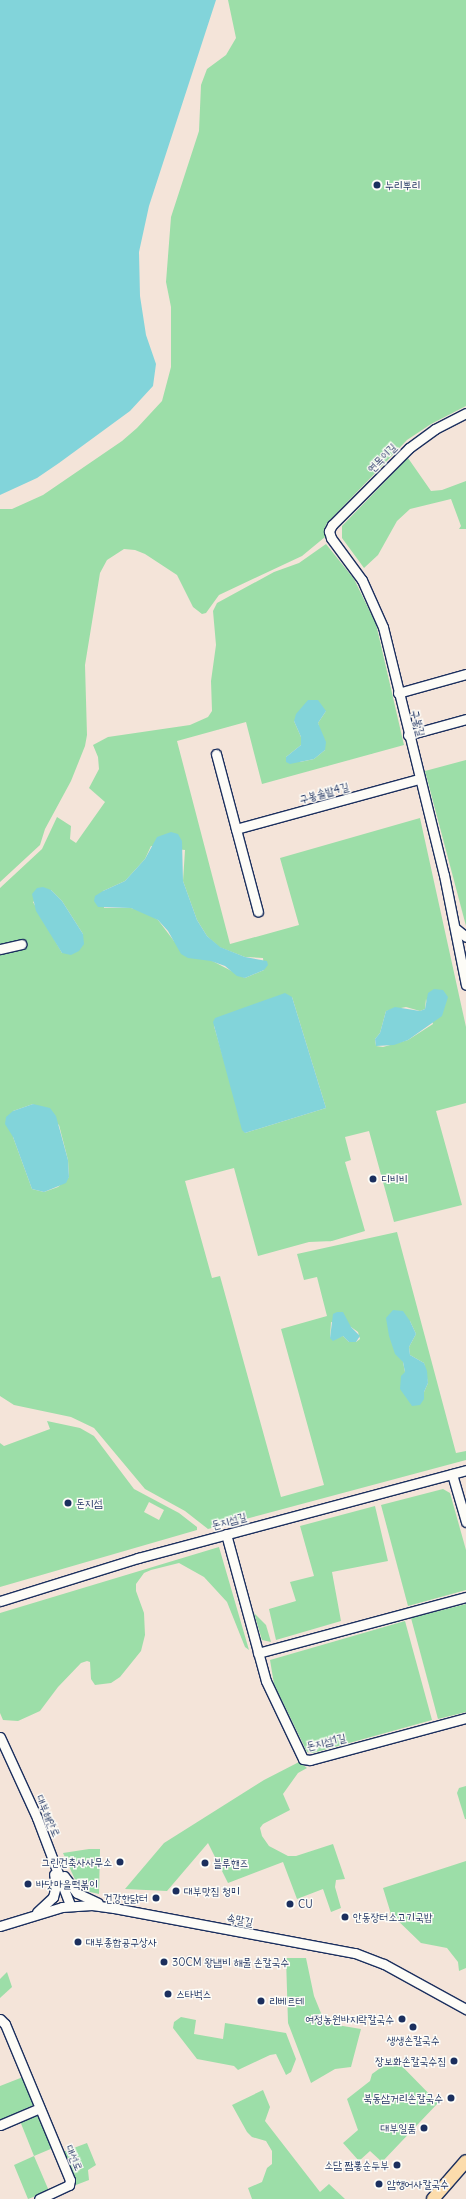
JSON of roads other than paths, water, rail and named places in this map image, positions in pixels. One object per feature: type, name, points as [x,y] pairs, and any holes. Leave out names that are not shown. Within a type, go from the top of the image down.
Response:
[{"type":"main road","points":[[434,2199],[466,2161]]},
{"type":"main road","points":[[444,2199],[466,2173]]},
{"type":"street","name":"연목이길","points":[[330,535],[332,525],[402,454],[427,434],[466,413]]},
{"type":"street","name":"구봉길","points":[[330,535],[362,580],[377,609],[455,928],[466,985]]},
{"type":"street","points":[[398,693],[466,674]]},
{"type":"street","points":[[408,735],[466,719]]},
{"type":"street","points":[[216,754],[258,912]]},
{"type":"street","name":"구봉솔밭4길","points":[[236,829],[419,780]]},
{"type":"street","points":[[455,928],[466,937]]},
{"type":"street","points":[[0,949],[21,944]]},
{"type":"street","name":"돈지섬길","points":[[0,1600],[226,1534],[466,1470]]},
{"type":"street","points":[[452,1474],[466,1522]]},
{"type":"street","name":"돈지섬1길","points":[[226,1534],[258,1653],[271,1693],[302,1757],[306,1760],[466,1718]]},
{"type":"street","points":[[258,1653],[466,1597]]},
{"type":"street","name":"대부해안로","points":[[0,1737],[37,1818],[70,1905]]},
{"type":"street","points":[[37,1818],[43,1824],[63,1876],[71,1887],[82,1897],[104,1906]]},
{"type":"street","points":[[34,1914],[50,1900],[56,1886],[43,1843],[42,1832]]},
{"type":"street","name":"속말길","points":[[0,1926],[34,1914],[70,1905],[104,1906],[355,1954],[402,1973],[466,2009]]},
{"type":"street","name":"대선로","points":[[0,2019],[6,2024],[71,2183],[39,2199]]},
{"type":"street","points":[[0,2125],[40,2108]]},
{"type":"water","points":[[0,0],[216,0],[149,206],[139,252],[140,296],[146,335],[156,364],[153,386],[130,411],[59,463],[37,478],[0,495]]},
{"type":"water","points":[[308,700],[318,700],[326,711],[318,723],[326,742],[325,750],[314,759],[290,764],[286,762],[286,757],[301,745],[301,737],[294,721],[296,714]]},
{"type":"water","points":[[171,832],[178,834],[182,841],[183,881],[197,920],[207,936],[220,947],[245,957],[267,961],[268,965],[264,970],[245,978],[237,976],[225,966],[211,961],[188,958],[181,954],[168,931],[158,920],[131,908],[98,907],[94,901],[95,896],[125,881],[145,859],[157,837]]},
{"type":"water","points":[[43,887],[51,890],[62,901],[83,934],[84,944],[79,951],[71,955],[62,953],[36,911],[32,894],[37,888]]},
{"type":"water","points":[[434,989],[443,990],[448,997],[442,1016],[408,1040],[394,1045],[376,1046],[375,1039],[380,1033],[386,1011],[395,1007],[420,1011],[425,1009],[428,993]]},
{"type":"water","points":[[285,993],[292,997],[326,1108],[245,1133],[242,1130],[213,1022],[215,1018]]},
{"type":"water","points":[[33,1104],[50,1108],[56,1116],[68,1160],[69,1177],[66,1183],[44,1192],[32,1189],[13,1137],[5,1124],[6,1117],[13,1111]]},
{"type":"water","points":[[393,1310],[403,1311],[410,1321],[416,1334],[409,1347],[410,1355],[424,1363],[427,1371],[428,1383],[424,1392],[424,1399],[420,1405],[412,1406],[400,1389],[401,1376],[405,1372],[403,1362],[395,1354],[389,1336],[386,1318]]},
{"type":"water","points":[[343,1312],[351,1327],[360,1336],[356,1342],[349,1342],[343,1336],[333,1341],[330,1338],[333,1314]]},
{"type":"place","name":"누리뿌리","points":[[377,185]]},
{"type":"place","name":"디비비","points":[[373,1179]]},
{"type":"place","name":"돈지섬","points":[[68,1503]]},
{"type":"place","name":"그린건축사사무소","points":[[120,1862]]},
{"type":"place","name":"블루핸즈","points":[[205,1863]]},
{"type":"place","name":"바닷마을떡볶이","points":[[28,1884]]},
{"type":"place","name":"대부맛집 청미","points":[[176,1891]]},
{"type":"place","name":"건강한닭터","points":[[156,1898]]},
{"type":"place","name":"CU","points":[[290,1904]]},
{"type":"place","name":"안동장터소고기국밥","points":[[345,1917]]},
{"type":"place","name":"대부종합공구상사","points":[[78,1942]]},
{"type":"place","name":"30CM 왕냄비 해물 손칼국수","points":[[164,1962]]},
{"type":"place","name":"스타벅스","points":[[168,1994]]},
{"type":"place","name":"리베르테","points":[[261,2001]]},
{"type":"place","name":"여정농원바지락칼국수","points":[[402,2019]]},
{"type":"place","name":"생생손칼국수","points":[[413,2027]]},
{"type":"place","name":"장보화손칼국수집","points":[[454,2061]]},
{"type":"place","name":"북동삼거리손칼국수","points":[[451,2098]]},
{"type":"place","name":"대부일품","points":[[424,2128]]},
{"type":"place","name":"소담 짬뽕순두부","points":[[397,2165]]},
{"type":"place","name":"암행어사칼국수","points":[[379,2184]]}]
